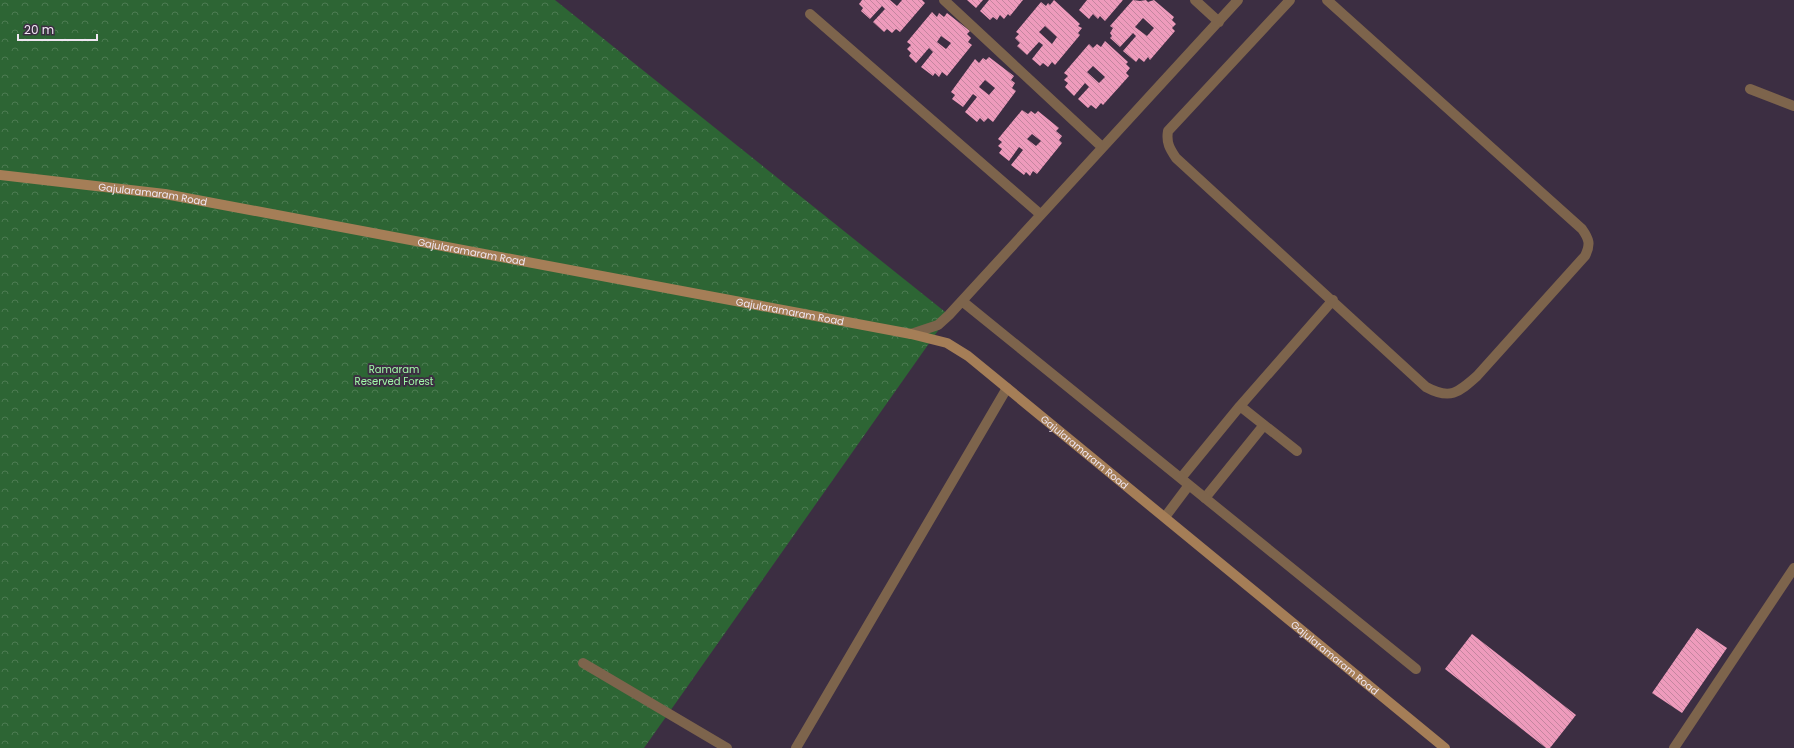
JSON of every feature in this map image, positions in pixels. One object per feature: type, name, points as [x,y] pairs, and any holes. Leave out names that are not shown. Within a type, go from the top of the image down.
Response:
[{"type":"main road","name":"Gajularamaram Road","points":[[0,175],[173,196],[911,334],[947,343],[968,356],[1445,748]]},
{"type":"street","points":[[944,0],[1102,147]]},
{"type":"street","points":[[1195,0],[1219,22]]},
{"type":"street","points":[[911,334],[938,325],[962,301],[1040,214],[1238,0]]},
{"type":"street","points":[[1290,0],[1168,131],[1166,140],[1169,147],[1176,158],[1333,300],[1426,387],[1437,393],[1448,394],[1461,390],[1477,376],[1585,256],[1590,247],[1588,238],[1582,229],[1327,0]]},
{"type":"street","points":[[810,14],[1040,214]]},
{"type":"street","points":[[1750,89],[1794,106]]},
{"type":"street","points":[[1181,478],[1240,406],[1333,300]]},
{"type":"street","points":[[962,301],[1416,669]]},
{"type":"street","points":[[796,748],[1007,388]]},
{"type":"street","points":[[1240,406],[1296,451]]},
{"type":"street","points":[[1205,498],[1264,425]]},
{"type":"street","points":[[1165,517],[1189,486]]},
{"type":"street","points":[[1674,748],[1794,568]]},
{"type":"street","points":[[583,663],[727,748]]},
{"type":"green space","name":"Ramaram Reserved Forest","points":[[0,0],[555,0],[949,315],[644,748],[0,748]]},
{"type":"building","points":[[862,0],[890,0],[897,6],[902,0],[922,0],[925,3],[900,32],[896,29],[892,33],[887,29],[884,32],[873,22],[885,9],[882,6],[870,19],[861,11],[863,8],[859,4]]},
{"type":"building","points":[[967,0],[983,0],[976,8]]},
{"type":"building","points":[[989,0],[1023,0],[1010,16],[1008,14],[1004,19],[1000,15],[997,20],[993,17],[990,20],[980,11]]},
{"type":"building","points":[[1054,0],[1080,24],[1078,26],[1082,28],[1078,33],[1080,35],[1055,65],[1052,62],[1048,67],[1043,63],[1040,66],[1032,59],[1043,45],[1039,42],[1027,55],[1017,46],[1020,43],[1015,38],[1019,34],[1016,32],[1041,2],[1046,6],[1048,3],[1050,5]],"holes":[[[1045,26],[1057,37],[1052,44],[1039,32]]]},
{"type":"building","points":[[1087,0],[1123,0],[1105,21],[1100,16],[1098,19],[1093,14],[1089,19],[1079,10]]},
{"type":"building","points":[[1133,0],[1146,0],[1148,2],[1154,0],[1174,17],[1172,20],[1176,24],[1172,28],[1175,31],[1150,60],[1148,57],[1144,62],[1139,58],[1136,62],[1123,51],[1136,36],[1133,33],[1120,47],[1110,38],[1112,36],[1110,33],[1113,28],[1110,26]],"holes":[[[1143,18],[1154,28],[1147,36],[1135,27]]]},
{"type":"building","points":[[932,12],[937,17],[939,13],[944,17],[947,13],[970,31],[967,34],[971,38],[968,42],[972,45],[947,76],[942,72],[939,77],[935,73],[933,76],[921,67],[933,52],[929,48],[916,63],[909,56],[911,53],[907,49],[911,45],[907,42]],"holes":[[[941,36],[951,43],[946,49],[937,42]]]},
{"type":"building","points":[[1105,41],[1128,62],[1126,64],[1130,68],[1126,73],[1129,76],[1103,105],[1101,103],[1096,109],[1091,105],[1088,108],[1078,99],[1089,87],[1085,83],[1074,96],[1065,87],[1068,83],[1064,80],[1068,76],[1064,73],[1089,44],[1093,48],[1097,44],[1101,47]],"holes":[[[1093,66],[1105,77],[1099,83],[1087,72]]]},
{"type":"building","points":[[989,57],[1014,76],[1011,80],[1015,83],[1012,88],[1016,91],[993,122],[988,118],[984,122],[980,118],[977,122],[965,112],[977,97],[973,94],[963,107],[952,99],[955,95],[951,92],[975,59],[979,63],[983,58],[986,60]],"holes":[[[985,80],[995,88],[989,95],[979,87]]]},
{"type":"building","points":[[1022,110],[1028,114],[1031,111],[1035,114],[1038,111],[1059,128],[1056,131],[1062,136],[1059,140],[1062,143],[1037,174],[1033,171],[1030,176],[1026,172],[1024,175],[1011,165],[1023,150],[1019,147],[1009,161],[999,153],[1002,149],[998,146],[1002,142],[998,139]],"holes":[[[1032,134],[1041,141],[1036,146],[1027,139]]]},
{"type":"building","points":[[1697,628],[1727,648],[1682,713],[1652,693]]},
{"type":"building","points":[[1472,634],[1576,715],[1550,748],[1546,748],[1445,669]]}]
